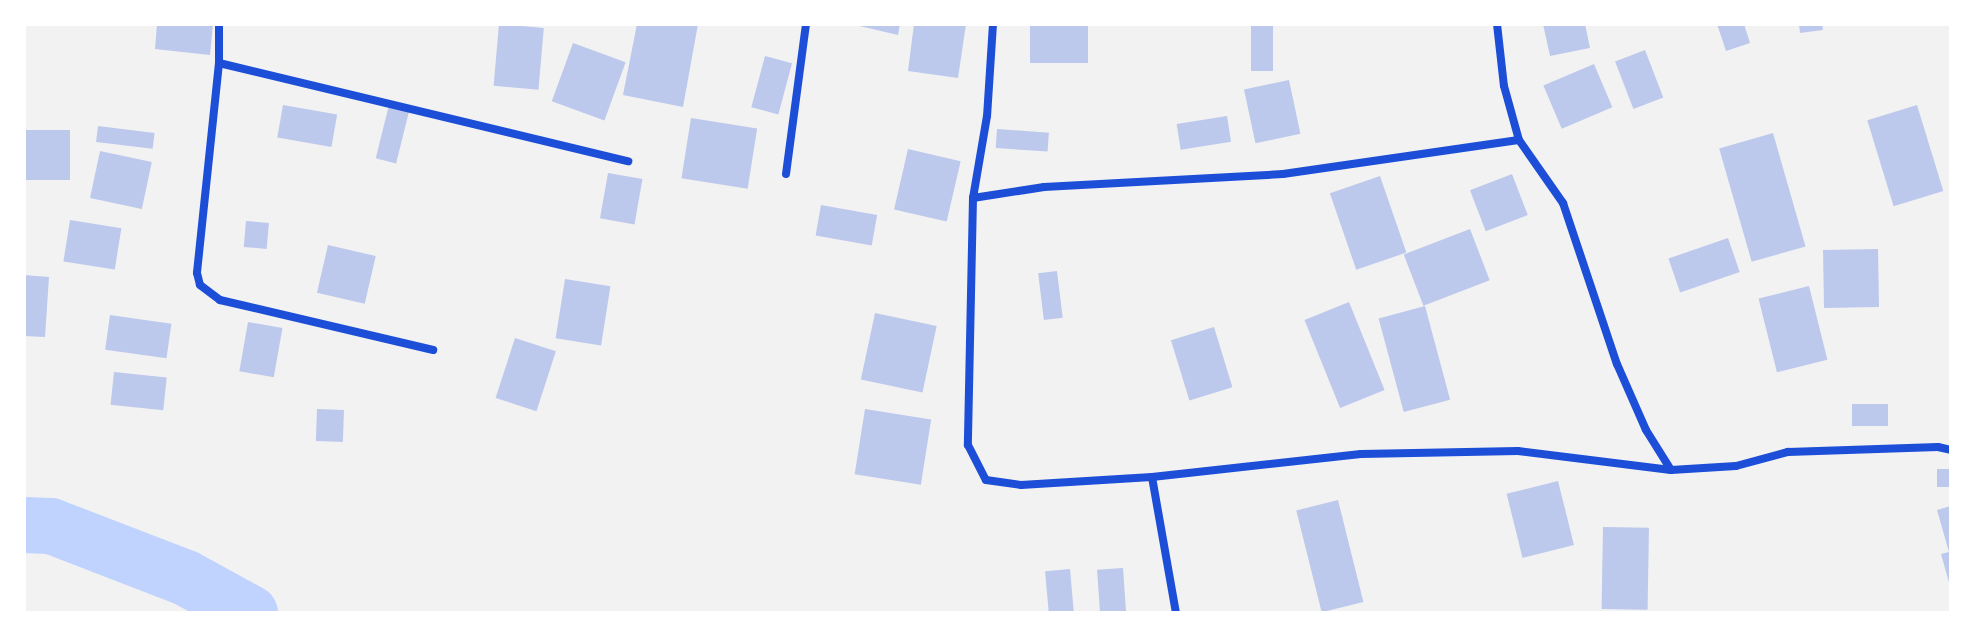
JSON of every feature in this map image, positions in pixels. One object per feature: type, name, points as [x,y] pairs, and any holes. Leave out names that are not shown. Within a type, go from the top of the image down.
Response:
[{"type":"street","points":[[219,24],[219,63],[197,273],[205,292],[220,300],[433,350]]},
{"type":"street","points":[[786,174],[806,24]]},
{"type":"street","points":[[993,24],[987,116],[973,198],[968,445],[986,480],[1021,485],[1152,477],[1361,454],[1502,451],[1671,470],[1736,466],[1788,452],[1938,447],[1951,450]]},
{"type":"street","points":[[1497,24],[1504,86],[1519,140],[1563,203],[1617,364],[1646,430],[1671,470]]},
{"type":"street","points":[[219,63],[628,161]]},
{"type":"street","points":[[973,198],[1044,187],[1283,174],[1519,140]]},
{"type":"street","points":[[1152,477],[1176,613]]},
{"type":"building","points":[[157,24],[213,24],[210,55],[155,49]]},
{"type":"building","points":[[499,24],[544,28],[538,90],[494,86]]},
{"type":"building","points":[[637,24],[698,24],[683,107],[623,95]]},
{"type":"building","points":[[851,24],[900,24],[898,35]]},
{"type":"building","points":[[914,24],[966,24],[958,78],[908,71]]},
{"type":"building","points":[[1030,24],[1088,24],[1088,63],[1030,63]]},
{"type":"building","points":[[1251,24],[1273,24],[1273,71],[1251,71]]},
{"type":"building","points":[[1543,24],[1585,24],[1590,48],[1550,56]]},
{"type":"building","points":[[1717,24],[1744,24],[1750,43],[1726,51]]},
{"type":"building","points":[[1799,24],[1822,24],[1823,30],[1800,33]]},
{"type":"building","points":[[573,43],[626,62],[604,120],[552,101]]},
{"type":"building","points":[[1645,50],[1663,98],[1633,109],[1615,61]]},
{"type":"building","points":[[765,56],[792,63],[778,114],[751,107]]},
{"type":"building","points":[[1594,64],[1612,107],[1562,129],[1543,85]]},
{"type":"building","points":[[1289,80],[1300,134],[1255,143],[1244,90]]},
{"type":"building","points":[[283,105],[337,115],[331,147],[277,137]]},
{"type":"building","points":[[389,105],[409,110],[396,163],[376,158]]},
{"type":"building","points":[[1917,105],[1943,191],[1894,206],[1867,120]]},
{"type":"building","points":[[1227,116],[1231,142],[1181,150],[1177,124]]},
{"type":"building","points":[[691,118],[757,128],[748,189],[681,178]]},
{"type":"building","points":[[98,126],[155,133],[153,149],[96,142]]},
{"type":"building","points":[[997,129],[1049,133],[1048,152],[996,148]]},
{"type":"building","points":[[24,130],[70,130],[70,180],[24,180]]},
{"type":"building","points":[[1773,133],[1806,246],[1752,262],[1719,148]]},
{"type":"building","points":[[908,149],[961,161],[947,222],[894,209]]},
{"type":"building","points":[[100,151],[152,162],[142,209],[90,198]]},
{"type":"building","points":[[608,173],[642,179],[634,224],[600,218]]},
{"type":"building","points":[[1512,174],[1528,215],[1486,231],[1470,190]]},
{"type":"building","points":[[1380,176],[1406,253],[1356,270],[1330,193]]},
{"type":"building","points":[[821,205],[877,215],[872,245],[816,236]]},
{"type":"building","points":[[70,220],[121,228],[115,270],[63,261]]},
{"type":"building","points":[[246,221],[269,223],[267,249],[244,247]]},
{"type":"building","points":[[1470,229],[1490,280],[1423,306],[1404,254]]},
{"type":"building","points":[[1728,238],[1740,272],[1680,293],[1668,259]]},
{"type":"building","points":[[328,245],[376,256],[365,304],[317,293]]},
{"type":"building","points":[[1878,249],[1879,307],[1824,308],[1823,250]]},
{"type":"building","points":[[1057,271],[1063,318],[1044,320],[1038,273]]},
{"type":"building","points":[[24,275],[49,277],[45,337],[24,336]]},
{"type":"building","points":[[565,279],[610,286],[601,345],[556,338]]},
{"type":"building","points":[[1809,286],[1827,360],[1777,372],[1759,299]]},
{"type":"building","points":[[1349,302],[1385,390],[1340,408],[1304,320]]},
{"type":"building","points":[[1425,306],[1450,400],[1404,412],[1379,318]]},
{"type":"building","points":[[875,313],[937,326],[922,393],[861,380]]},
{"type":"building","points":[[110,315],[171,324],[167,358],[105,350]]},
{"type":"building","points":[[248,322],[282,328],[274,377],[239,371]]},
{"type":"building","points":[[1214,327],[1232,387],[1189,400],[1171,340]]},
{"type":"building","points":[[515,338],[556,351],[536,411],[496,398]]},
{"type":"building","points":[[114,372],[167,378],[163,410],[111,405]]},
{"type":"building","points":[[1852,404],[1888,404],[1888,426],[1852,426]]},
{"type":"building","points":[[317,409],[344,410],[343,442],[316,441]]},
{"type":"building","points":[[865,409],[931,419],[921,485],[855,474]]},
{"type":"building","points":[[1937,469],[1951,469],[1951,487],[1937,487]]},
{"type":"building","points":[[1558,481],[1574,545],[1523,558],[1507,494]]},
{"type":"building","points":[[1338,500],[1363,602],[1322,612],[1296,510]]},
{"type":"building","points":[[1951,506],[1950,586],[1941,554],[1949,552],[1937,510]]},
{"type":"building","points":[[1603,527],[1649,528],[1648,610],[1602,609]]},
{"type":"building","points":[[1123,568],[1126,613],[1100,613],[1097,570]]},
{"type":"building","points":[[1070,569],[1074,613],[1049,613],[1045,571]]},
{"type":"waterway","points":[[24,525],[51,526],[186,578],[250,613]]}]
